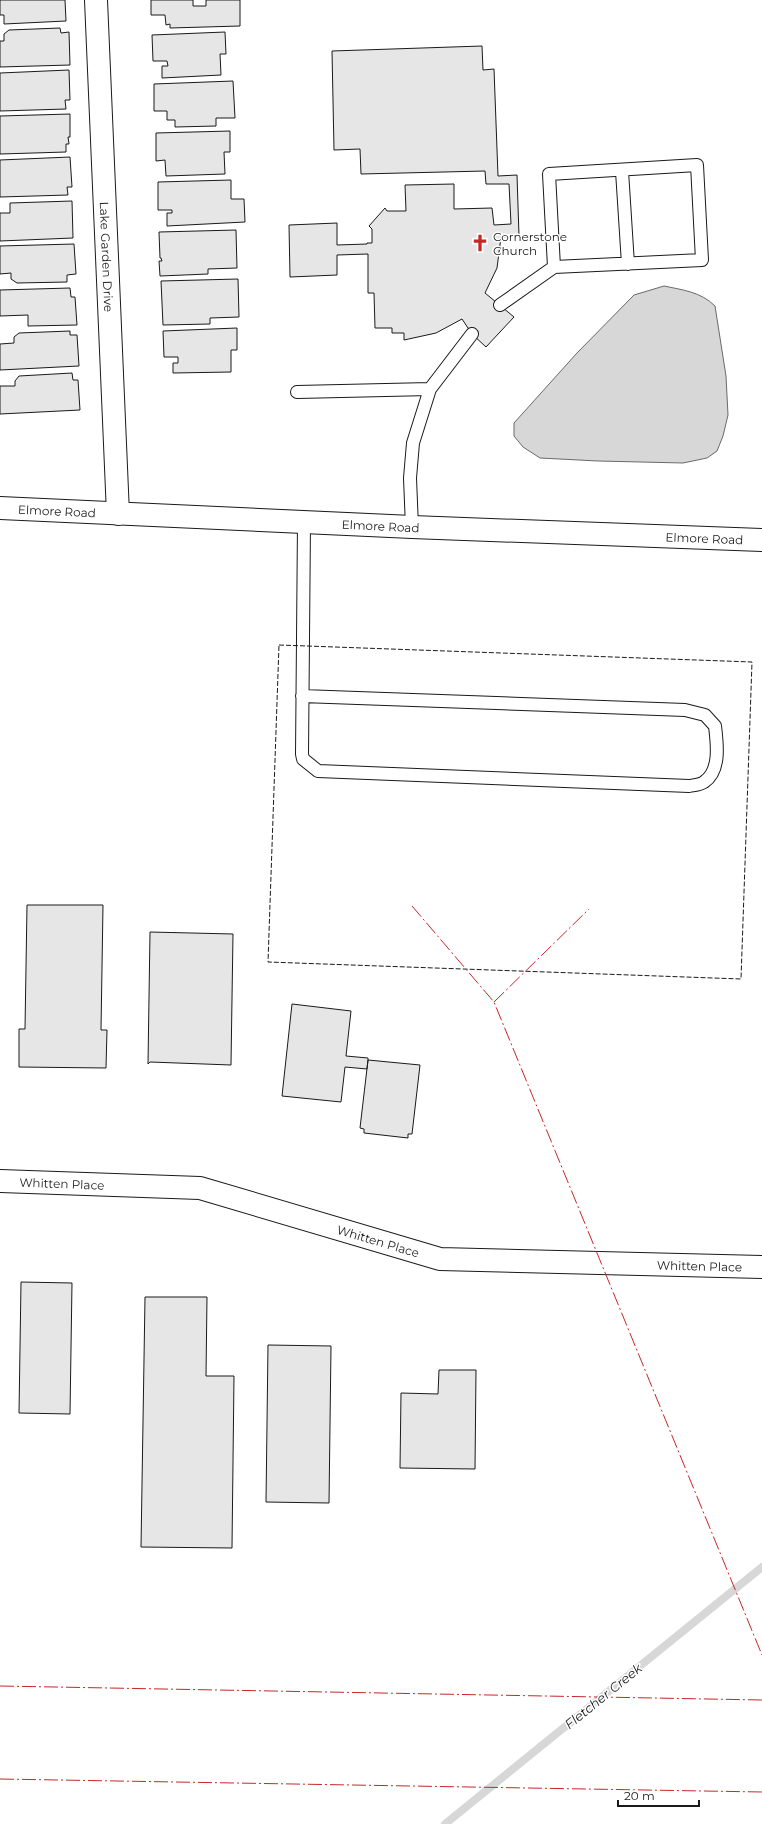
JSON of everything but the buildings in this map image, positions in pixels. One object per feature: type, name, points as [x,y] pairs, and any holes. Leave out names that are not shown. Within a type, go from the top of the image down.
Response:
[{"type":"street","name":"Lake Garden Drive","points":[[96,0],[118,514]]},
{"type":"street","name":"Elmore Road","points":[[0,508],[412,527],[762,540]]},
{"type":"street","name":"Whitten Place","points":[[0,1181],[200,1188],[440,1259],[762,1267]]},
{"type":"lane","points":[[500,305],[554,267],[702,260],[697,165],[622,171],[548,174],[554,267]]},
{"type":"lane","points":[[622,171],[628,264]]},
{"type":"lane","points":[[412,527],[410,478],[413,443],[430,389],[472,334]]},
{"type":"lane","points":[[297,392],[430,389]]},
{"type":"lane","points":[[302,696],[685,710],[705,715],[715,726],[717,744],[716,761],[711,777],[702,783],[689,786],[318,771],[303,759],[302,754],[302,696],[304,522]]},
{"type":"shaded area","points":[[664,286],[685,290],[698,295],[710,301],[715,306],[726,376],[728,415],[723,436],[717,451],[707,458],[683,463],[540,458],[523,447],[514,436],[514,423],[577,353],[634,295]]},
{"type":"waterway","name":"Fletcher Creek","points":[[445,1824],[762,1567]]},
{"type":"fence","points":[[279,645],[752,662],[741,979],[268,962],[279,645]]},
{"type":"power","points":[[412,906],[494,1002],[762,1655]]},
{"type":"power","points":[[494,1002],[589,909]]},
{"type":"power","points":[[0,1686],[762,1700]]},
{"type":"power","points":[[0,1779],[762,1792]]},
{"type":"place","name":"Cornerstone Church","points":[[480,243]]}]
